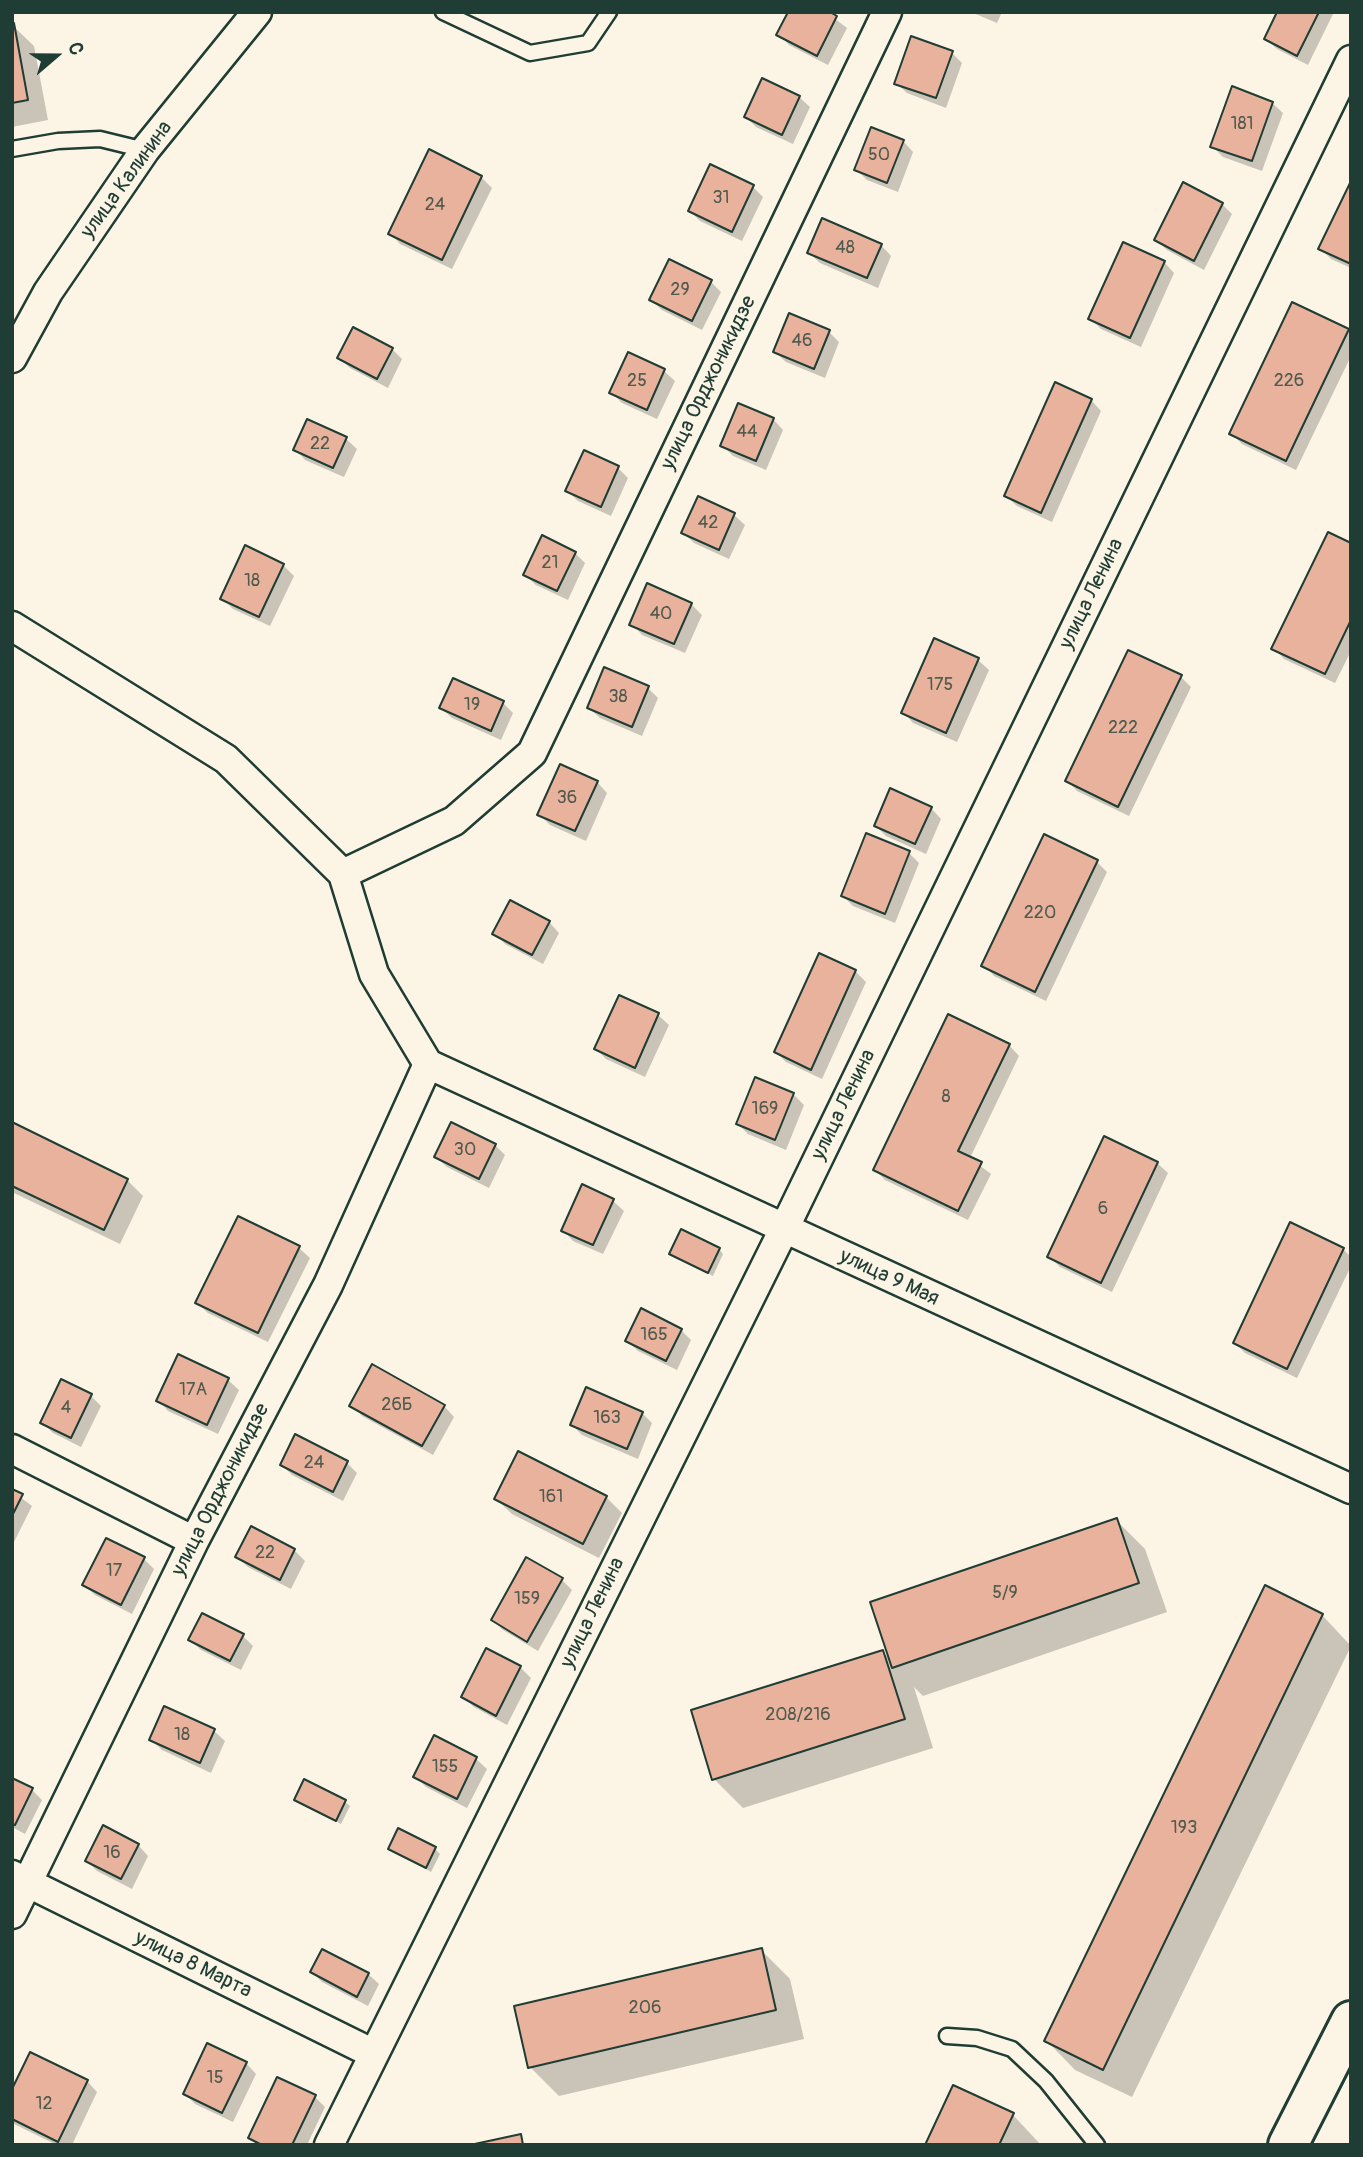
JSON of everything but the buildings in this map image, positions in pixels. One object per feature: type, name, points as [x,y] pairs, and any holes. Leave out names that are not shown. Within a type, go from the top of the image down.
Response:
[{"type":"main road","points":[[1288,2145],[1351,2021]]},
{"type":"street","name":"улица Калинина","points":[[12,358],[48,292],[145,150],[257,12]]},
{"type":"street","name":"улица Орджоникидзе","points":[[343,874],[454,821],[532,753],[887,12]]},
{"type":"street","name":"улица Ленина","points":[[329,2145],[784,1230],[1351,60]]},
{"type":"street","points":[[12,626],[226,759],[343,874],[374,974],[428,1064]]},
{"type":"street","name":"улица Орджоникидзе","points":[[12,1914],[20,1879],[328,1285],[428,1064]]},
{"type":"street","name":"улица 9 Мая","points":[[428,1064],[1351,1489]]},
{"type":"street","points":[[12,1449],[194,1541]]},
{"type":"street","name":"улица 8 Марта","points":[[20,1879],[374,2054]]},
{"type":"lane","points":[[443,12],[530,53],[588,43],[609,12]]},
{"type":"lane","points":[[12,149],[58,141],[100,139],[145,150]]},
{"type":"lane","points":[[947,2036],[977,2038],[1012,2049],[1046,2081],[1097,2145]]}]
